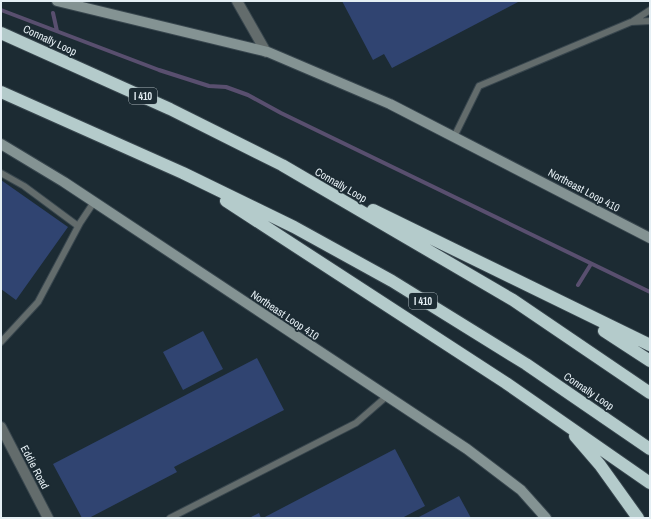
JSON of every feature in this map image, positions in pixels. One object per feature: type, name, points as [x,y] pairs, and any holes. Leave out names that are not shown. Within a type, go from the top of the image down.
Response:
[{"type":"highway","name":"Connally Loop","points":[[1,33],[170,109],[282,165],[513,300],[650,393]]},
{"type":"highway","name":"Connally Loop","points":[[1,92],[183,173],[294,227],[392,281],[526,364],[650,449]]},
{"type":"highway","points":[[282,165],[559,302],[650,345]]},
{"type":"highway","points":[[183,173],[563,422],[650,483]]},
{"type":"highway","points":[[559,302],[650,361]]},
{"type":"highway","points":[[563,422],[600,465],[638,518]]},
{"type":"main road","name":"Northeast Loop 410","points":[[61,2],[137,19],[266,52],[390,104],[650,238]]},
{"type":"main road","name":"Northeast Loop 410","points":[[1,144],[94,202],[467,449],[515,486],[546,518]]},
{"type":"street","points":[[238,1],[266,52]]},
{"type":"street","name":"Eddie Road","points":[[1,427],[48,518]]},
{"type":"lane","points":[[454,136],[478,86],[632,22],[650,10]]},
{"type":"lane","points":[[632,22],[650,21]]},
{"type":"lane","points":[[1,173],[24,186],[78,226]]},
{"type":"lane","points":[[1,342],[38,302],[78,226],[94,202]]},
{"type":"lane","points":[[170,518],[356,423],[387,396]]},
{"type":"building","points":[[342,1],[520,1],[392,68],[384,54],[373,60]]},
{"type":"building","points":[[1,180],[68,227],[16,300],[1,289]]},
{"type":"building","points":[[203,331],[223,369],[183,390],[163,352]]},
{"type":"building","points":[[257,358],[284,410],[174,467],[177,472],[89,518],[82,518],[53,464]]},
{"type":"building","points":[[395,449],[425,506],[402,518],[263,518]]},
{"type":"building","points":[[459,496],[471,518],[417,518]]},
{"type":"building","points":[[259,513],[261,518],[249,518]]},
{"type":"waterway","points":[[1,10],[159,70],[209,86],[226,87],[248,95],[281,113],[650,292]]},
{"type":"waterway","points":[[53,13],[57,31]]},
{"type":"waterway","points":[[578,285],[591,264]]}]
